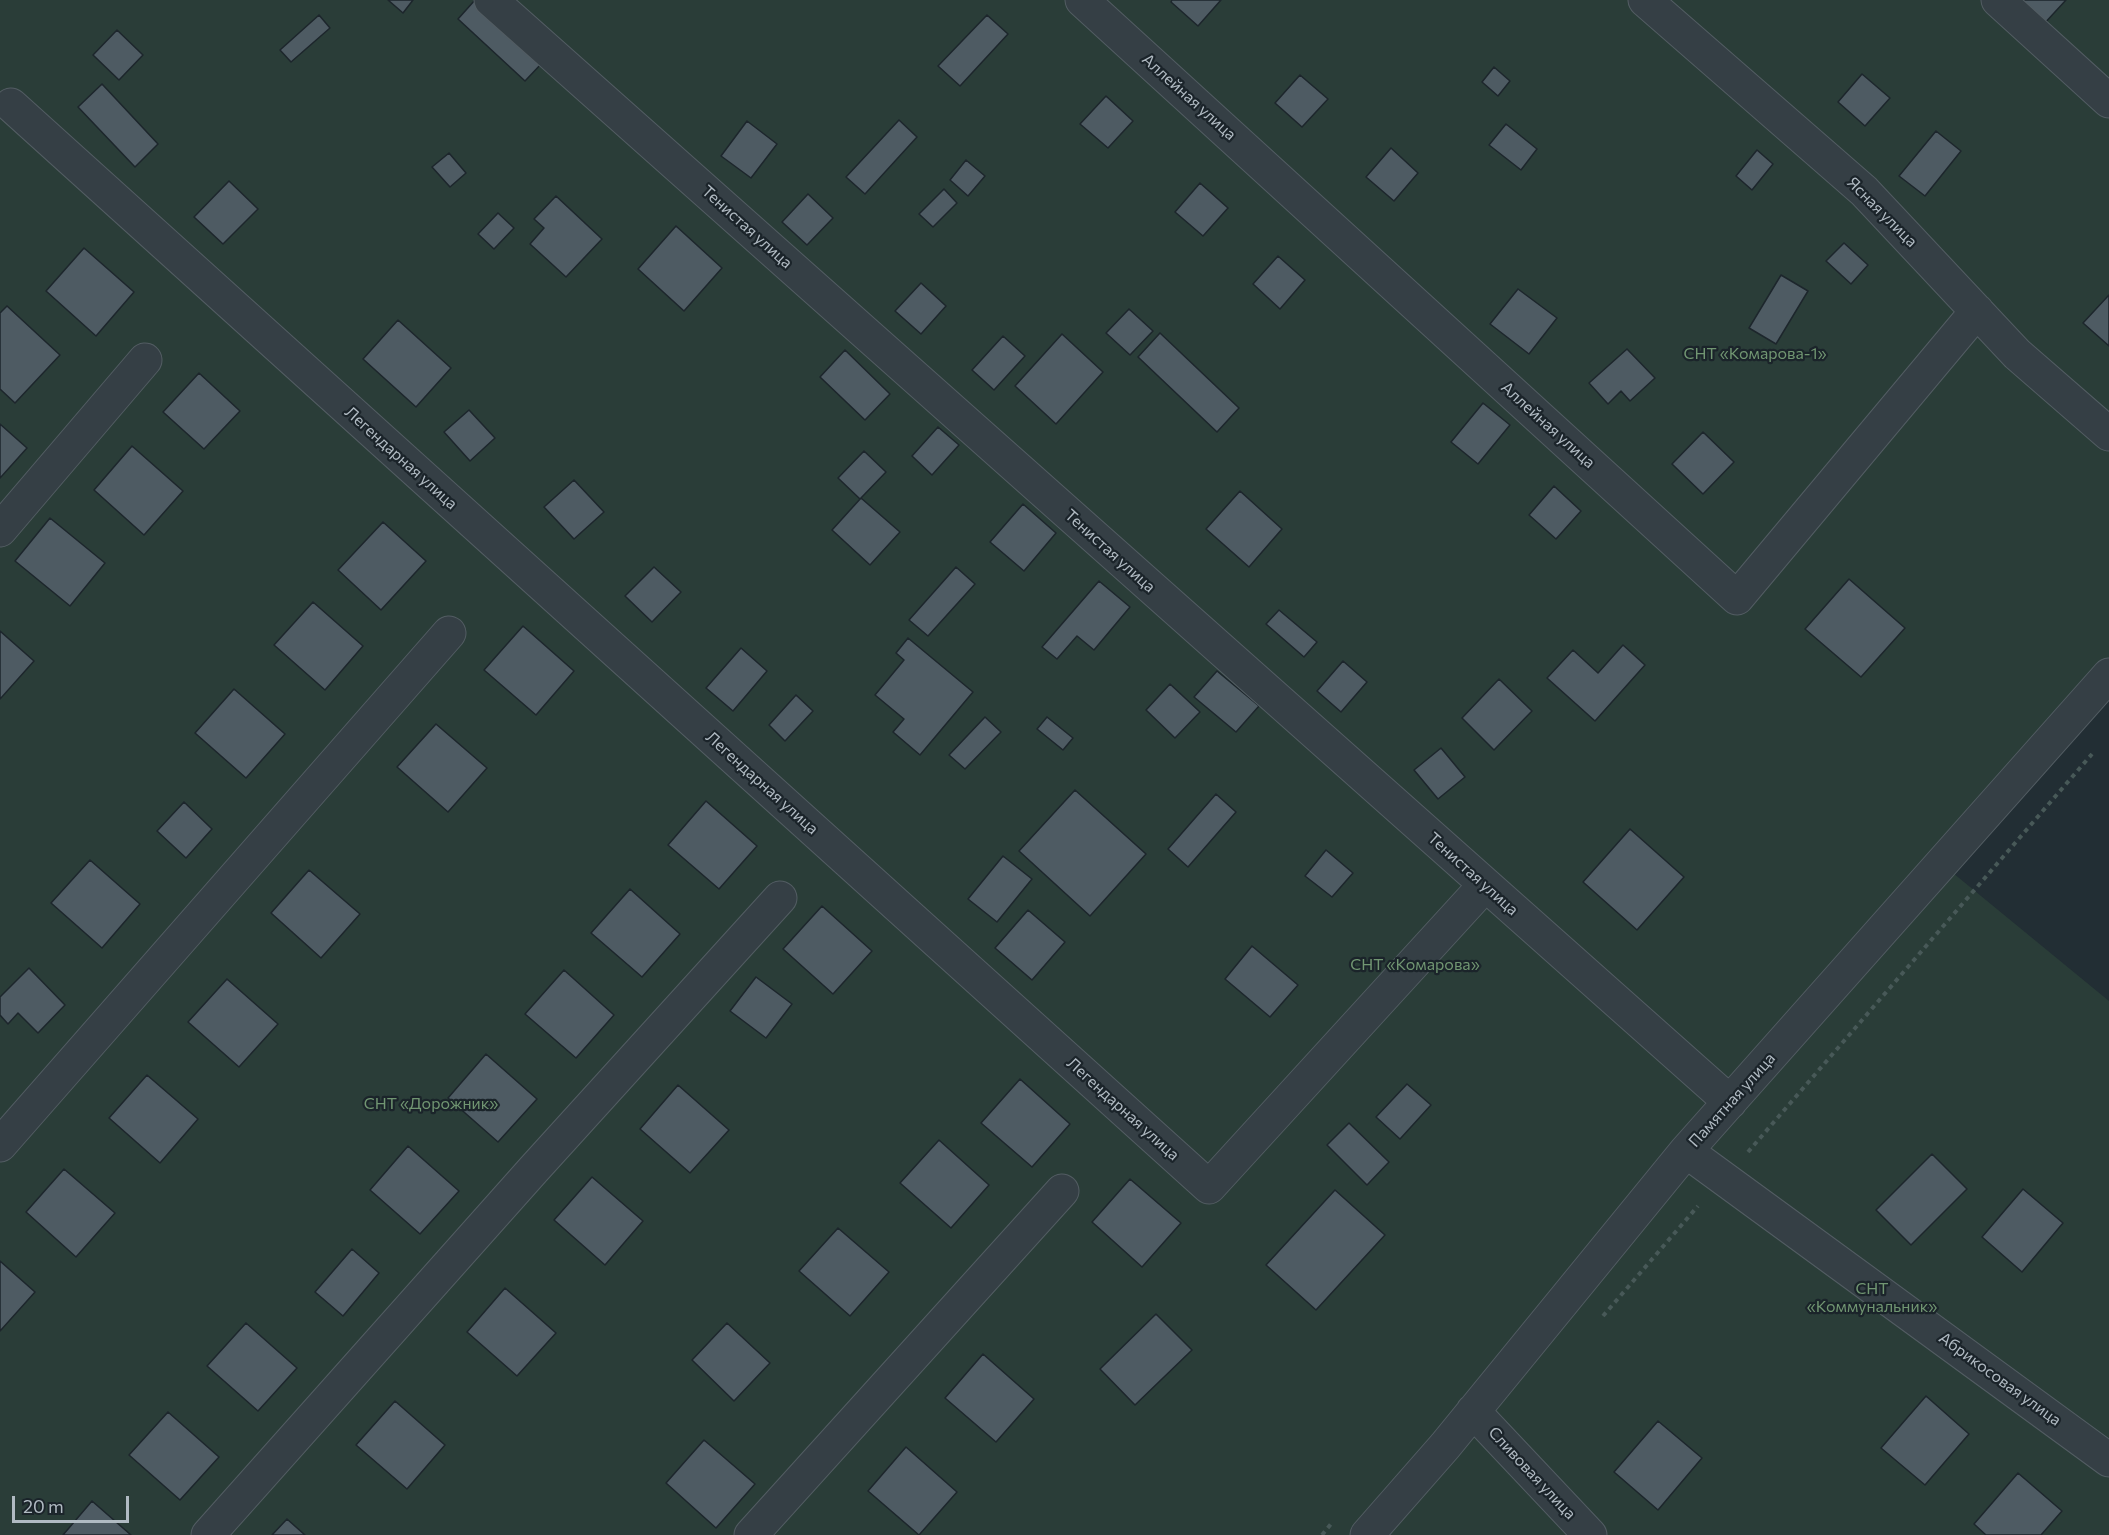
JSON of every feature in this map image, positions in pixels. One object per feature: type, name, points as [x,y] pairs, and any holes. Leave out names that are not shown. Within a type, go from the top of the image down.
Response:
[{"type":"street","name":"Тенистая улица","points":[[491,0],[1730,1102]]},
{"type":"street","name":"Аллейная улица","points":[[1082,0],[1737,598],[1977,311]]},
{"type":"street","name":"Ясная улица","points":[[1646,0],[1864,191],[2017,354],[2109,434]]},
{"type":"street","points":[[1998,0],[2109,101]]},
{"type":"street","name":"Легендарная улица","points":[[11,105],[1209,1187],[1485,885]]},
{"type":"street","points":[[0,530],[145,360]]},
{"type":"street","points":[[0,1145],[449,633]]},
{"type":"street","name":"Памятная улица","points":[[1367,1535],[1445,1446],[1686,1151],[2109,675]]},
{"type":"street","points":[[208,1535],[518,1186],[780,898]]},
{"type":"street","name":"Абрикосовая улица","points":[[1686,1151],[2109,1460]]},
{"type":"street","points":[[751,1535],[1062,1191]]},
{"type":"street","name":"Сливовая улица","points":[[1473,1411],[1590,1535]]},
{"type":"path","points":[[1742,1159],[2095,751]]},
{"type":"path","points":[[1602,1316],[1703,1200]]},
{"type":"green space","points":[[0,0],[2109,0],[2109,675],[1942,864],[2109,1001],[2109,1535],[0,1535]]},
{"type":"building","points":[[388,0],[413,0],[403,13]]},
{"type":"building","points":[[475,0],[542,63],[525,81],[458,19]]},
{"type":"building","points":[[1172,0],[1221,0],[1198,26],[1171,2]]},
{"type":"building","points":[[2015,0],[2066,0],[2043,25]]},
{"type":"building","points":[[319,15],[330,28],[291,62],[280,50]]},
{"type":"building","points":[[987,15],[1008,34],[960,86],[938,66]]},
{"type":"building","points":[[117,30],[143,55],[119,80],[93,55]]},
{"type":"building","points":[[1494,67],[1510,81],[1498,96],[1482,82]]},
{"type":"building","points":[[1862,74],[1890,98],[1865,126],[1838,102]]},
{"type":"building","points":[[1300,75],[1328,99],[1302,127],[1275,103]]},
{"type":"building","points":[[102,84],[158,144],[135,167],[78,107]]},
{"type":"building","points":[[1106,96],[1133,121],[1108,148],[1080,124]]},
{"type":"building","points":[[899,120],[917,137],[865,194],[846,177]]},
{"type":"building","points":[[747,121],[777,144],[751,178],[721,156]]},
{"type":"building","points":[[1506,124],[1537,149],[1521,170],[1489,145]]},
{"type":"building","points":[[1936,131],[1961,151],[1925,196],[1899,176]]},
{"type":"building","points":[[1391,148],[1418,173],[1394,201],[1366,177]]},
{"type":"building","points":[[1757,150],[1773,164],[1752,190],[1736,176]]},
{"type":"building","points":[[449,153],[466,173],[450,187],[432,167]]},
{"type":"building","points":[[966,160],[985,176],[968,196],[950,180]]},
{"type":"building","points":[[229,181],[258,209],[223,244],[194,217]]},
{"type":"building","points":[[1200,183],[1228,208],[1203,236],[1175,212]]},
{"type":"building","points":[[944,189],[957,203],[933,227],[919,214]]},
{"type":"building","points":[[808,194],[833,218],[807,245],[782,222]]},
{"type":"building","points":[[556,196],[602,239],[566,277],[530,244],[544,228],[534,219]]},
{"type":"building","points":[[498,213],[514,228],[494,249],[478,234]]},
{"type":"building","points":[[676,226],[722,268],[684,311],[638,269]]},
{"type":"building","points":[[1844,243],[1868,265],[1851,284],[1826,261]]},
{"type":"building","points":[[84,248],[134,292],[96,336],[46,291]]},
{"type":"building","points":[[1278,256],[1305,280],[1280,309],[1253,284]]},
{"type":"building","points":[[1781,275],[1808,291],[1776,344],[1749,328]]},
{"type":"building","points":[[921,283],[946,306],[921,334],[895,311]]},
{"type":"building","points":[[1518,289],[1557,318],[1529,354],[1490,324]]},
{"type":"building","points":[[2109,295],[2109,346],[2083,323]]},
{"type":"building","points":[[7,306],[60,355],[15,403],[0,389],[0,313]]},
{"type":"building","points":[[1129,309],[1153,331],[1130,355],[1106,333]]},
{"type":"building","points":[[398,320],[451,368],[416,407],[363,359]]},
{"type":"building","points":[[1160,333],[1239,408],[1217,432],[1138,357]]},
{"type":"building","points":[[1062,334],[1103,372],[1056,424],[1015,386]]},
{"type":"building","points":[[1003,336],[1025,356],[994,390],[972,370]]},
{"type":"building","points":[[1627,349],[1655,378],[1630,401],[1621,391],[1608,404],[1589,383]]},
{"type":"building","points":[[845,350],[890,394],[865,420],[820,377]]},
{"type":"building","points":[[199,373],[240,411],[204,449],[163,412]]},
{"type":"building","points":[[1483,403],[1510,425],[1478,464],[1451,442]]},
{"type":"building","points":[[469,410],[495,438],[470,461],[444,432]]},
{"type":"building","points":[[0,424],[27,448],[0,478]]},
{"type":"building","points":[[938,427],[959,445],[932,475],[912,456]]},
{"type":"building","points":[[1703,432],[1734,462],[1703,494],[1672,464]]},
{"type":"building","points":[[132,446],[183,491],[144,535],[94,490]]},
{"type":"building","points":[[864,451],[886,472],[860,499],[838,478]]},
{"type":"building","points":[[574,480],[604,512],[574,539],[544,507]]},
{"type":"building","points":[[1554,486],[1581,511],[1556,539],[1529,515]]},
{"type":"building","points":[[1240,491],[1282,529],[1249,567],[1206,529]]},
{"type":"building","points":[[861,498],[900,532],[870,565],[832,530]]},
{"type":"building","points":[[1023,504],[1056,533],[1024,571],[990,542]]},
{"type":"building","points":[[50,518],[105,563],[70,606],[15,561]]},
{"type":"building","points":[[383,522],[426,561],[381,610],[338,570]]},
{"type":"building","points":[[654,567],[681,592],[652,622],[625,596]]},
{"type":"building","points":[[956,567],[975,584],[928,636],[909,620]]},
{"type":"building","points":[[1849,579],[1905,628],[1861,677],[1805,629]]},
{"type":"building","points":[[1099,581],[1130,607],[1094,650],[1077,636],[1057,659],[1042,647]]},
{"type":"building","points":[[313,602],[363,646],[325,690],[274,645]]},
{"type":"building","points":[[1279,610],[1317,642],[1304,657],[1266,624]]},
{"type":"building","points":[[523,626],[574,671],[536,715],[484,670]]},
{"type":"building","points":[[0,631],[34,661],[0,699]]},
{"type":"building","points":[[908,638],[973,692],[920,755],[893,732],[904,719],[875,695],[904,660],[896,653]]},
{"type":"building","points":[[1623,645],[1645,665],[1595,721],[1547,678],[1573,650],[1598,673]]},
{"type":"building","points":[[741,648],[767,671],[733,711],[706,688]]},
{"type":"building","points":[[1343,661],[1367,682],[1341,712],[1317,691]]},
{"type":"building","points":[[1217,671],[1259,706],[1236,732],[1194,697]]},
{"type":"building","points":[[1499,679],[1532,711],[1494,750],[1462,718]]},
{"type":"building","points":[[1170,684],[1200,712],[1175,738],[1146,710]]},
{"type":"building","points":[[234,689],[285,734],[246,778],[195,733]]},
{"type":"building","points":[[796,695],[813,711],[785,741],[769,725]]},
{"type":"building","points":[[985,717],[1001,732],[965,769],[949,755]]},
{"type":"building","points":[[1047,717],[1073,738],[1063,750],[1037,729]]},
{"type":"building","points":[[436,724],[487,768],[448,812],[397,767]]},
{"type":"building","points":[[1441,748],[1465,777],[1438,799],[1414,770]]},
{"type":"building","points":[[1075,790],[1146,854],[1090,916],[1019,851]]},
{"type":"building","points":[[1216,794],[1236,812],[1188,867],[1168,849]]},
{"type":"building","points":[[706,801],[757,846],[719,889],[668,845]]},
{"type":"building","points":[[184,802],[212,829],[186,858],[157,831]]},
{"type":"building","points":[[1630,829],[1684,877],[1637,930],[1583,882]]},
{"type":"building","points":[[1326,850],[1353,873],[1332,897],[1305,876]]},
{"type":"building","points":[[1003,856],[1032,879],[997,922],[968,899]]},
{"type":"building","points":[[90,860],[140,904],[102,948],[51,903]]},
{"type":"building","points":[[309,870],[360,914],[321,958],[271,913]]},
{"type":"building","points":[[630,889],[680,934],[642,977],[591,933]]},
{"type":"building","points":[[822,906],[872,951],[833,994],[783,949]]},
{"type":"building","points":[[1028,910],[1065,942],[1032,980],[995,948]]},
{"type":"building","points":[[1252,946],[1298,985],[1270,1017],[1225,979]]},
{"type":"building","points":[[29,968],[65,1005],[38,1033],[18,1013],[8,1024],[0,1015],[0,997]]},
{"type":"building","points":[[564,970],[614,1015],[576,1058],[525,1014]]},
{"type":"building","points":[[756,977],[792,1004],[766,1038],[730,1011]]},
{"type":"building","points":[[227,979],[278,1024],[239,1067],[188,1022]]},
{"type":"building","points":[[486,1054],[537,1099],[498,1142],[448,1098]]},
{"type":"building","points":[[147,1075],[198,1119],[160,1163],[109,1118]]},
{"type":"building","points":[[1020,1079],[1070,1124],[1032,1167],[981,1123]]},
{"type":"building","points":[[1407,1084],[1431,1105],[1400,1139],[1376,1117]]},
{"type":"building","points":[[678,1085],[729,1130],[690,1173],[640,1129]]},
{"type":"building","points":[[1349,1123],[1389,1162],[1367,1185],[1327,1145]]},
{"type":"building","points":[[939,1140],[989,1185],[951,1228],[900,1183]]},
{"type":"building","points":[[408,1146],[459,1191],[420,1234],[370,1190]]},
{"type":"building","points":[[1932,1154],[1967,1189],[1911,1245],[1876,1210]]},
{"type":"building","points":[[64,1169],[115,1213],[76,1257],[26,1212]]},
{"type":"building","points":[[592,1177],[643,1221],[605,1265],[554,1220]]},
{"type":"building","points":[[1130,1179],[1181,1223],[1142,1267],[1092,1222]]},
{"type":"building","points":[[2023,1189],[2063,1223],[2022,1272],[1982,1237]]},
{"type":"building","points":[[1335,1190],[1385,1235],[1316,1310],[1266,1265]]},
{"type":"building","points":[[838,1228],[889,1272],[850,1316],[799,1271]]},
{"type":"building","points":[[352,1249],[379,1273],[343,1316],[315,1292]]},
{"type":"building","points":[[0,1261],[35,1292],[0,1331]]},
{"type":"building","points":[[505,1288],[556,1333],[517,1376],[467,1332]]},
{"type":"building","points":[[1156,1314],[1192,1350],[1135,1405],[1100,1369]]},
{"type":"building","points":[[246,1323],[297,1368],[258,1411],[207,1366]]},
{"type":"building","points":[[727,1323],[770,1363],[734,1401],[692,1360]]},
{"type":"building","points":[[983,1354],[1034,1399],[996,1442],[945,1398]]},
{"type":"building","points":[[1926,1396],[1969,1434],[1925,1485],[1881,1448]]},
{"type":"building","points":[[395,1401],[445,1445],[407,1489],[356,1445]]},
{"type":"building","points":[[168,1412],[219,1457],[180,1500],[129,1455]]},
{"type":"building","points":[[1658,1421],[1702,1458],[1658,1510],[1614,1472]]},
{"type":"building","points":[[704,1440],[755,1484],[716,1528],[666,1483]]},
{"type":"building","points":[[906,1447],[957,1492],[919,1535],[868,1491]]},
{"type":"building","points":[[2018,1473],[2062,1511],[2041,1535],[1986,1535],[1974,1524]]},
{"type":"building","points":[[92,1501],[131,1535],[63,1535]]},
{"type":"building","points":[[287,1519],[305,1535],[272,1535]]},
{"type":"park label","name":"СНТ «Комарова-1»","points":[[1755,354]]},
{"type":"park label","name":"СНТ «Комарова»","points":[[1415,965]]},
{"type":"park label","name":"СНТ «Дорожник»","points":[[431,1104]]},
{"type":"park label","name":"СНТ «Коммунальник»","points":[[1872,1298]]}]
